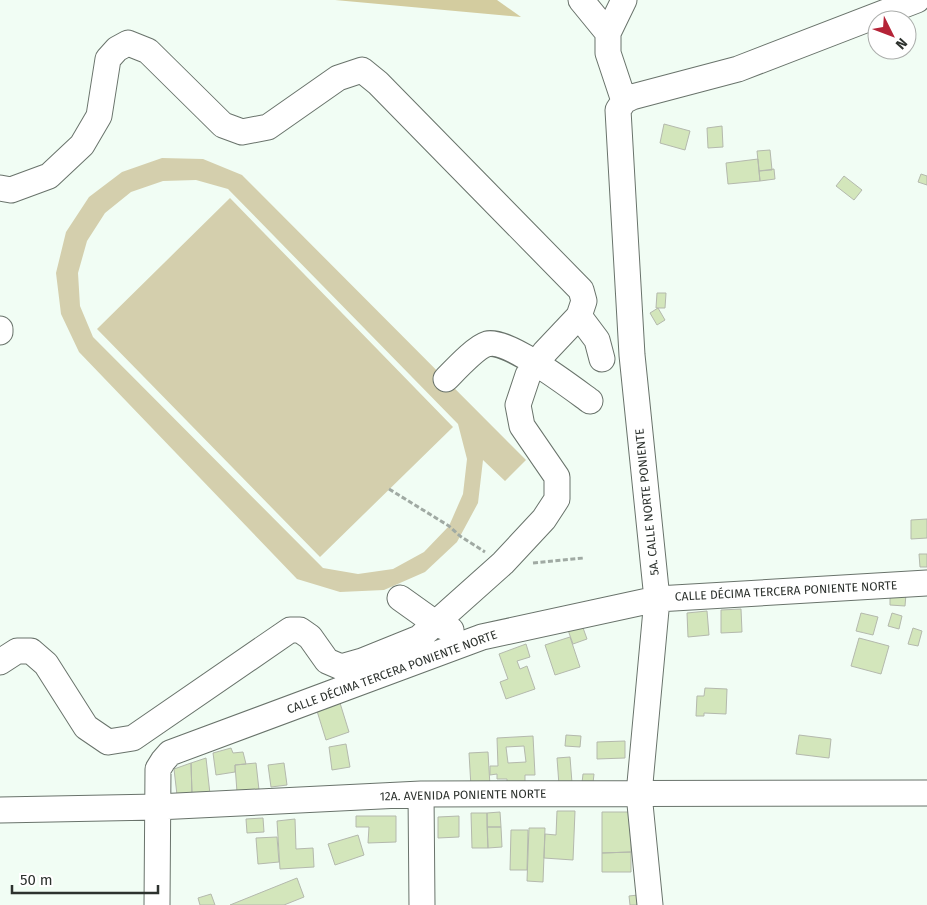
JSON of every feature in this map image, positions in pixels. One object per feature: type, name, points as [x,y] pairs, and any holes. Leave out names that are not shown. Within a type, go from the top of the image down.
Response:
[{"type":"street","points":[[582,0],[608,33]]},
{"type":"street","points":[[624,0],[608,33],[608,53],[624,101],[632,96],[738,69],[917,0]]},
{"type":"street","points":[[0,188],[11,190],[49,176],[82,145],[99,116],[108,59],[117,48],[128,42],[148,51],[223,125],[242,132],[268,127],[338,78],[362,70],[378,83],[580,290],[584,301],[579,316],[545,352],[528,375],[518,405],[522,426],[557,478],[557,499],[544,519],[503,563],[419,638],[362,662],[341,667],[327,661],[310,637],[300,630],[290,630],[133,738],[108,742],[86,727],[46,664],[31,651],[17,652],[0,662]]},
{"type":"street","name":"5A. CALLE NORTE PONIENTE","points":[[624,101],[618,110],[632,355],[657,599],[639,794],[650,905]]},
{"type":"street","points":[[579,316],[597,340],[602,358]]},
{"type":"street","points":[[446,379],[473,353],[487,344],[496,344],[510,349],[536,364],[590,401]]},
{"type":"street","name":"CALLE DÉCIMA TERCERA PONIENTE NORTE","points":[[157,807],[158,769],[170,753],[482,638],[657,599],[927,583]]},
{"type":"street","points":[[400,598],[435,623],[456,632],[482,638]]},
{"type":"street","name":"12A. AVENIDA PONIENTE NORTE","points":[[0,810],[157,807],[421,794],[927,793]]},
{"type":"street","points":[[421,794],[422,905]]},
{"type":"street","points":[[157,807],[157,905]]},
{"type":"path","points":[[389,489],[449,526],[460,536],[503,563],[512,566],[584,558]]},
{"type":"shaded area","points":[[335,0],[497,0],[521,17]]},
{"type":"shaded area","points":[[162,158],[203,159],[242,175],[526,460],[505,481],[483,460],[478,503],[457,542],[425,572],[384,590],[340,592],[297,579],[79,352],[61,314],[56,273],[66,232],[89,197],[122,172]],"holes":[[[196,180],[228,189],[458,424],[467,459],[463,494],[449,526],[424,552],[393,569],[358,574],[323,568],[93,337],[80,306],[78,273],[87,241],[105,213],[131,192],[163,181]]]},
{"type":"shaded area","points":[[230,198],[453,427],[320,557],[97,329]]},
{"type":"building","points":[[664,124],[690,131],[685,150],[660,143]]},
{"type":"building","points":[[722,126],[723,147],[708,148],[707,128]]},
{"type":"building","points":[[770,150],[772,170],[759,171],[757,151]]},
{"type":"building","points":[[758,159],[760,181],[728,184],[726,163]]},
{"type":"building","points":[[774,169],[775,179],[760,181],[759,171]]},
{"type":"building","points":[[921,174],[927,176],[927,185],[918,182]]},
{"type":"building","points":[[844,176],[862,190],[854,200],[836,186]]},
{"type":"building","points":[[657,293],[666,293],[665,308],[656,308]]},
{"type":"building","points":[[658,308],[665,320],[657,325],[650,313]]},
{"type":"building","points":[[927,519],[927,538],[911,539],[911,520]]},
{"type":"building","points":[[919,554],[927,554],[927,567],[920,567]]},
{"type":"building","points":[[890,593],[906,594],[905,606],[890,605]]},
{"type":"building","points":[[741,609],[742,632],[721,633],[721,610]]},
{"type":"building","points":[[707,611],[709,635],[688,637],[687,613]]},
{"type":"building","points":[[861,613],[878,617],[873,635],[856,631]]},
{"type":"building","points":[[892,613],[902,616],[899,629],[888,626]]},
{"type":"building","points":[[582,625],[587,639],[573,644],[568,630]]},
{"type":"building","points":[[913,628],[922,631],[918,646],[908,644]]},
{"type":"building","points":[[570,637],[580,667],[555,675],[545,645]]},
{"type":"building","points":[[859,638],[889,646],[881,674],[851,666]]},
{"type":"building","points":[[526,644],[530,657],[517,661],[520,669],[527,666],[535,689],[506,699],[500,682],[508,679],[499,654]]},
{"type":"building","points":[[705,688],[727,689],[726,714],[704,713],[704,716],[696,716],[697,696],[704,696]]},
{"type":"building","points":[[340,703],[349,732],[326,740],[317,711]]},
{"type":"building","points":[[566,735],[581,736],[580,747],[565,746]]},
{"type":"building","points":[[799,735],[831,739],[829,758],[796,754]]},
{"type":"building","points":[[533,736],[535,775],[525,775],[525,784],[507,785],[507,779],[497,779],[497,774],[490,775],[490,766],[498,766],[497,738]],"holes":[[[524,746],[526,762],[508,763],[506,747]]]},
{"type":"building","points":[[625,741],[625,758],[597,759],[597,742]]},
{"type":"building","points":[[346,744],[350,767],[332,770],[329,747]]},
{"type":"building","points":[[231,748],[233,753],[243,752],[246,764],[235,765],[235,772],[216,775],[213,753]]},
{"type":"building","points":[[488,752],[490,786],[471,787],[469,753]]},
{"type":"building","points":[[570,757],[572,783],[559,785],[557,758]]},
{"type":"building","points":[[206,758],[210,794],[192,794],[191,763]]},
{"type":"building","points":[[191,763],[192,794],[177,795],[174,769]]},
{"type":"building","points":[[256,763],[259,790],[237,792],[235,765]]},
{"type":"building","points":[[284,763],[287,785],[271,787],[268,765]]},
{"type":"building","points":[[583,774],[594,774],[593,783],[582,783]]},
{"type":"building","points":[[557,811],[575,811],[573,860],[544,858],[545,834],[556,835]]},
{"type":"building","points":[[500,812],[501,827],[487,827],[487,813]]},
{"type":"building","points":[[602,812],[631,812],[631,852],[602,853]]},
{"type":"building","points":[[471,813],[487,813],[488,848],[472,848]]},
{"type":"building","points":[[356,816],[396,816],[396,842],[368,843],[369,827],[356,827]]},
{"type":"building","points":[[459,816],[459,837],[438,838],[438,817]]},
{"type":"building","points":[[263,818],[264,832],[247,833],[246,819]]},
{"type":"building","points":[[295,819],[296,849],[313,848],[314,867],[280,869],[277,821]]},
{"type":"building","points":[[487,827],[501,827],[502,847],[488,848]]},
{"type":"building","points":[[529,828],[545,828],[543,882],[527,881]]},
{"type":"building","points":[[511,830],[528,830],[527,870],[510,870]]},
{"type":"building","points":[[358,835],[364,855],[335,865],[328,844]]},
{"type":"building","points":[[277,837],[279,862],[258,864],[256,838]]},
{"type":"building","points":[[631,852],[631,872],[602,872],[602,853]]},
{"type":"building","points":[[297,878],[304,897],[284,905],[230,905]]},
{"type":"building","points":[[211,894],[215,905],[200,905],[198,898]]},
{"type":"building","points":[[638,895],[639,905],[630,905],[629,896]]}]
